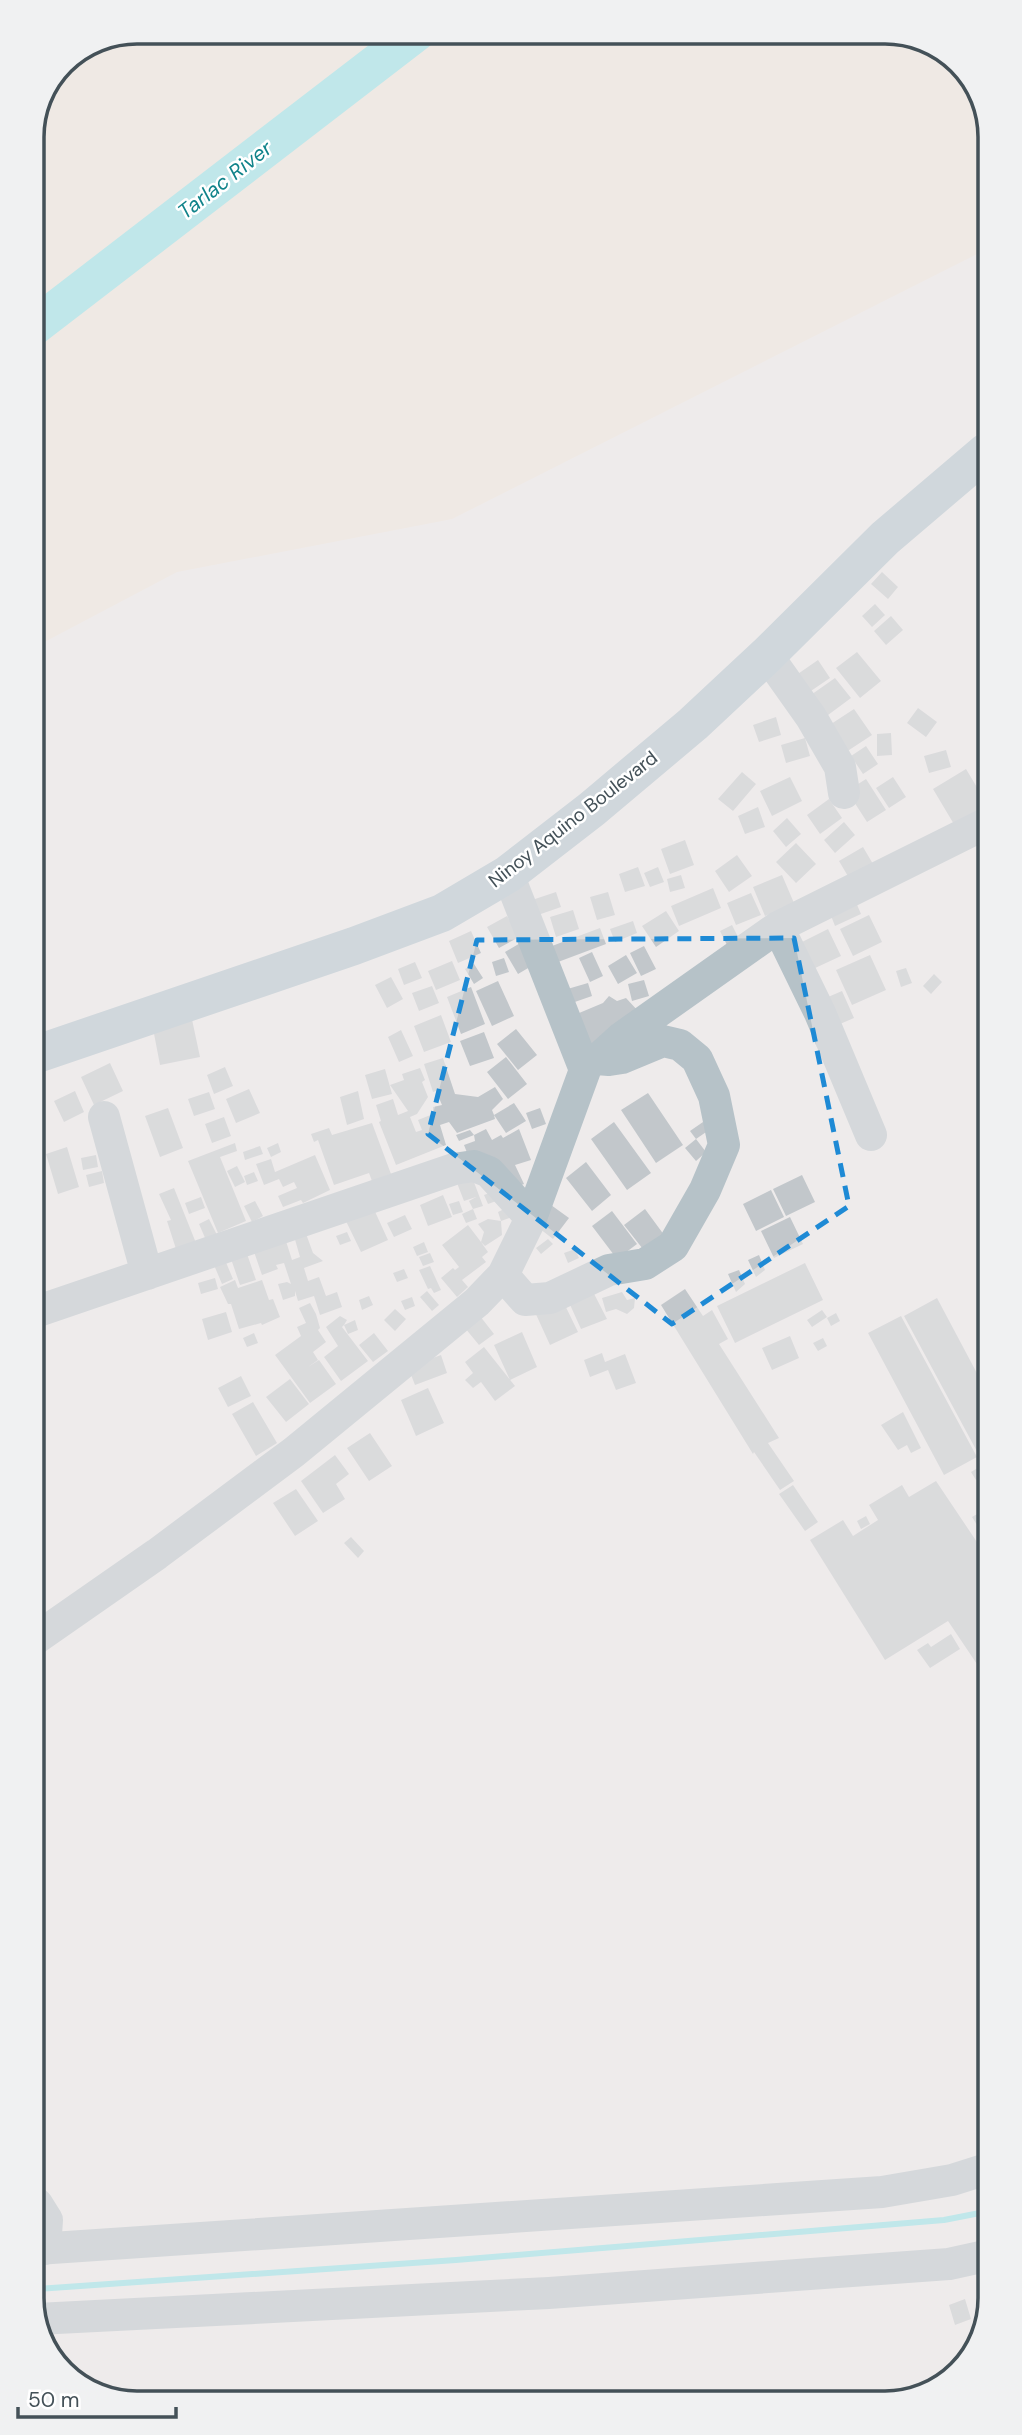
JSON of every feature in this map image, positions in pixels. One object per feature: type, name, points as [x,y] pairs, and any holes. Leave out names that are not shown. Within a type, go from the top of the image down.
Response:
[{"type":"main road","name":"Ninoy Aquino Boulevard","points":[[44,1052],[354,946],[442,913],[508,874],[602,801],[693,724],[885,538],[978,459]]},
{"type":"street","points":[[767,655],[811,717],[840,767],[844,793]]},
{"type":"street","points":[[44,1633],[157,1554],[294,1452],[477,1302],[503,1275],[531,1218],[591,1065],[621,1038],[778,927],[978,827]]},
{"type":"street","points":[[508,874],[591,1065]]},
{"type":"street","points":[[778,927],[820,1013],[871,1135]]},
{"type":"street","points":[[503,1275],[525,1300],[550,1298],[609,1270],[645,1264],[673,1246],[705,1190],[724,1145],[714,1096],[696,1059],[680,1045],[663,1041],[622,1058],[591,1065]]},
{"type":"street","points":[[104,1117],[147,1274]]},
{"type":"street","points":[[44,1309],[454,1169],[474,1166],[489,1172],[531,1218]]},
{"type":"street","points":[[44,2249],[882,2192],[952,2180],[978,2172]]},
{"type":"street","points":[[44,2215],[47,2220],[44,2234]]},
{"type":"street","points":[[47,2318],[562,2292],[949,2264],[978,2258]]},
{"type":"highlighted area","points":[[794,938],[849,1206],[672,1324],[428,1134],[477,940]]},
{"type":"sand","points":[[137,44],[891,44],[932,56],[963,85],[973,107],[977,125],[978,254],[452,519],[177,572],[44,642],[44,131],[53,96],[63,80],[90,56],[107,49]]},
{"type":"building","points":[[882,572],[898,587],[888,599],[871,584]]},
{"type":"building","points":[[875,604],[885,615],[872,627],[862,616]]},
{"type":"building","points":[[891,616],[903,630],[886,645],[874,631]]},
{"type":"building","points":[[857,652],[881,681],[860,698],[836,668]]},
{"type":"building","points":[[818,660],[830,678],[805,695],[792,678]]},
{"type":"building","points":[[835,678],[851,698],[824,718],[808,697]]},
{"type":"building","points":[[918,708],[937,722],[926,737],[907,723]]},
{"type":"building","points":[[854,709],[872,735],[843,754],[825,728]]},
{"type":"building","points":[[776,717],[781,735],[759,742],[753,725]]},
{"type":"building","points":[[891,733],[892,755],[877,756],[877,734]]},
{"type":"building","points":[[805,738],[810,756],[786,763],[781,745]]},
{"type":"building","points":[[866,746],[878,764],[863,774],[851,756]]},
{"type":"building","points":[[946,750],[951,767],[929,773],[924,756]]},
{"type":"building","points":[[966,769],[978,789],[978,819],[958,831],[933,789]]},
{"type":"building","points":[[742,772],[756,784],[733,811],[718,799]]},
{"type":"building","points":[[790,777],[802,801],[772,816],[760,791]]},
{"type":"building","points":[[893,777],[906,797],[889,808],[876,788]]},
{"type":"building","points":[[866,779],[886,810],[867,822],[847,791]]},
{"type":"building","points":[[829,799],[842,818],[820,834],[807,815]]},
{"type":"building","points":[[758,807],[765,827],[745,834],[738,816]]},
{"type":"building","points":[[787,818],[801,834],[786,847],[773,831]]},
{"type":"building","points":[[844,822],[855,835],[835,853],[824,840]]},
{"type":"building","points":[[685,840],[694,865],[670,874],[661,849]]},
{"type":"building","points":[[796,843],[816,864],[796,883],[776,862]]},
{"type":"building","points":[[863,847],[883,881],[859,895],[839,861]]},
{"type":"building","points":[[737,855],[752,876],[729,892],[715,871]]},
{"type":"building","points":[[638,867],[645,886],[625,892],[619,874]]},
{"type":"building","points":[[658,867],[664,882],[650,887],[644,873]]},
{"type":"building","points":[[681,875],[685,888],[670,892],[667,879]]},
{"type":"building","points":[[782,875],[794,903],[765,916],[753,887]]},
{"type":"building","points":[[713,888],[721,908],[679,926],[671,906]]},
{"type":"building","points":[[556,892],[561,907],[538,915],[532,900]]},
{"type":"building","points":[[608,892],[615,915],[597,920],[590,897]]},
{"type":"building","points":[[751,893],[761,915],[736,925],[727,903]]},
{"type":"building","points":[[852,893],[861,914],[835,926],[826,903]]},
{"type":"building","points":[[573,910],[579,929],[556,937],[550,917]]},
{"type":"building","points":[[666,911],[679,931],[656,947],[642,926]]},
{"type":"building","points":[[869,915],[882,942],[853,956],[840,929]]},
{"type":"building","points":[[507,916],[519,937],[499,948],[487,927]]},
{"type":"building","points":[[633,921],[637,933],[615,942],[610,929]]},
{"type":"building","points":[[732,925],[740,941],[728,947],[720,931]]},
{"type":"building","points":[[600,928],[606,944],[558,962],[552,946]]},
{"type":"building","points":[[828,929],[841,956],[813,969],[800,943]]},
{"type":"building","points":[[471,931],[481,953],[458,963],[449,941]]},
{"type":"building","points":[[522,942],[535,964],[518,974],[505,952]]},
{"type":"building","points":[[644,946],[656,969],[641,976],[630,953]]},
{"type":"building","points":[[592,952],[603,976],[590,982],[579,958]]},
{"type":"building","points":[[626,955],[637,973],[618,984],[608,966]]},
{"type":"building","points":[[870,955],[886,990],[852,1005],[836,970]]},
{"type":"building","points":[[504,958],[509,972],[496,976],[492,962]]},
{"type":"building","points":[[452,961],[460,980],[436,990],[428,971]]},
{"type":"building","points":[[415,962],[422,978],[404,985],[398,969]]},
{"type":"building","points":[[474,964],[483,978],[474,984],[465,969]]},
{"type":"building","points":[[906,968],[912,983],[901,987],[896,971]]},
{"type":"building","points":[[934,974],[942,982],[931,994],[923,986]]},
{"type":"building","points":[[391,977],[403,999],[387,1008],[375,985]]},
{"type":"building","points":[[644,980],[649,996],[632,1001],[628,984]]},
{"type":"building","points":[[498,981],[514,1016],[492,1026],[476,991]]},
{"type":"building","points":[[588,983],[592,996],[569,1004],[564,990]]},
{"type":"building","points":[[432,986],[439,1003],[419,1011],[412,993]]},
{"type":"building","points":[[471,987],[485,1024],[461,1034],[447,997]]},
{"type":"building","points":[[842,991],[854,1018],[833,1027],[821,1000]]},
{"type":"building","points":[[609,996],[617,1001],[626,998],[639,1012],[584,1053],[572,1016],[603,1003]]},
{"type":"building","points":[[190,1010],[200,1057],[160,1065],[151,1018]]},
{"type":"building","points":[[441,1015],[451,1042],[424,1052],[414,1026]]},
{"type":"building","points":[[516,1029],[537,1055],[518,1070],[497,1044]]},
{"type":"building","points":[[401,1030],[413,1056],[399,1062],[388,1037]]},
{"type":"building","points":[[484,1032],[494,1058],[470,1066],[460,1041]]},
{"type":"building","points":[[506,1057],[527,1084],[508,1099],[487,1072]]},
{"type":"building","points":[[443,1058],[455,1094],[478,1097],[495,1087],[503,1099],[492,1110],[495,1119],[457,1133],[449,1122],[440,1125],[446,1145],[396,1165],[379,1122],[381,1121],[376,1105],[393,1099],[398,1115],[408,1111],[390,1085],[404,1080],[402,1074],[420,1068],[428,1097],[417,1114],[410,1117],[416,1132],[422,1130],[418,1120],[433,1114],[433,1107],[442,1105],[436,1091],[433,1092],[424,1064]]},
{"type":"building","points":[[110,1063],[123,1091],[94,1105],[81,1077]]},
{"type":"building","points":[[225,1067],[233,1086],[214,1094],[207,1075]]},
{"type":"building","points":[[385,1069],[392,1094],[372,1099],[365,1075]]},
{"type":"building","points":[[249,1089],[260,1113],[236,1123],[226,1099]]},
{"type":"building","points":[[75,1091],[84,1112],[64,1122],[54,1101]]},
{"type":"building","points":[[358,1091],[364,1119],[347,1125],[340,1097]]},
{"type":"building","points":[[209,1092],[215,1109],[194,1116],[188,1099]]},
{"type":"building","points":[[648,1093],[683,1145],[656,1163],[621,1110]]},
{"type":"building","points":[[514,1103],[526,1121],[506,1133],[494,1115]]},
{"type":"building","points":[[168,1108],[183,1148],[160,1157],[145,1116]]},
{"type":"building","points":[[540,1108],[546,1124],[532,1129],[526,1113]]},
{"type":"building","points":[[224,1117],[231,1136],[212,1143],[205,1124]]},
{"type":"building","points":[[614,1122],[651,1173],[627,1190],[591,1139]]},
{"type":"building","points":[[703,1122],[709,1130],[696,1139],[690,1131]]},
{"type":"building","points":[[372,1123],[391,1174],[372,1181],[369,1173],[334,1185],[318,1140],[314,1142],[311,1134],[329,1128],[332,1135]]},
{"type":"building","points":[[486,1129],[492,1140],[501,1135],[503,1138],[519,1129],[531,1160],[515,1165],[524,1184],[506,1191],[470,1160],[464,1145],[475,1141],[474,1135]]},
{"type":"building","points":[[470,1130],[474,1135],[459,1141],[456,1135]]},
{"type":"building","points":[[696,1139],[706,1152],[696,1161],[685,1148]]},
{"type":"building","points":[[235,1143],[237,1151],[220,1157],[246,1221],[218,1233],[188,1161]]},
{"type":"building","points":[[278,1143],[281,1152],[271,1157],[267,1148]]},
{"type":"building","points":[[260,1146],[263,1154],[245,1160],[243,1152]]},
{"type":"building","points":[[67,1147],[79,1187],[58,1194],[46,1154]]},
{"type":"building","points":[[96,1155],[98,1167],[83,1170],[81,1158]]},
{"type":"building","points":[[315,1155],[330,1190],[303,1203],[301,1200],[283,1207],[278,1196],[297,1188],[294,1182],[283,1187],[279,1179],[264,1185],[256,1164],[271,1159],[275,1172]]},
{"type":"building","points":[[586,1162],[611,1195],[592,1211],[566,1178]]},
{"type":"building","points":[[237,1166],[245,1182],[235,1187],[227,1171]]},
{"type":"building","points":[[102,1171],[104,1183],[89,1187],[86,1175]]},
{"type":"building","points":[[254,1172],[258,1181],[247,1185],[244,1176]]},
{"type":"building","points":[[802,1175],[815,1202],[786,1216],[773,1189]]},
{"type":"building","points":[[472,1177],[483,1206],[473,1209],[469,1201],[476,1197],[464,1201],[457,1183]]},
{"type":"building","points":[[174,1188],[196,1243],[176,1249],[167,1221],[171,1220],[159,1194]]},
{"type":"building","points":[[771,1190],[784,1217],[756,1231],[743,1204]]},
{"type":"building","points":[[495,1191],[499,1200],[488,1204],[484,1195]]},
{"type":"building","points":[[443,1195],[452,1217],[428,1226],[420,1205]]},
{"type":"building","points":[[201,1197],[205,1208],[189,1214],[185,1203]]},
{"type":"building","points":[[255,1201],[263,1216],[252,1222],[244,1206]]},
{"type":"building","points":[[459,1201],[463,1212],[453,1215],[449,1204]]},
{"type":"building","points":[[372,1205],[388,1240],[361,1252],[344,1217]]},
{"type":"building","points":[[551,1205],[569,1218],[553,1239],[535,1225]]},
{"type":"building","points":[[508,1207],[512,1217],[501,1221],[498,1212]]},
{"type":"building","points":[[473,1209],[477,1219],[466,1223],[462,1214]]},
{"type":"building","points":[[645,1209],[670,1243],[650,1258],[624,1225]]},
{"type":"building","points":[[612,1211],[637,1244],[617,1259],[592,1226]]},
{"type":"building","points":[[405,1215],[412,1229],[394,1237],[387,1223]]},
{"type":"building","points":[[790,1217],[803,1244],[774,1258],[761,1231]]},
{"type":"building","points":[[209,1219],[217,1235],[206,1240],[199,1224]]},
{"type":"building","points":[[488,1219],[501,1221],[502,1235],[485,1246],[481,1242],[484,1232],[478,1224]]},
{"type":"building","points":[[468,1225],[488,1252],[482,1257],[486,1262],[462,1280],[468,1287],[457,1297],[441,1278],[453,1268],[455,1270],[459,1267],[442,1245]]},
{"type":"building","points":[[305,1231],[313,1253],[323,1261],[304,1268],[308,1281],[319,1277],[326,1296],[337,1292],[342,1307],[320,1315],[314,1296],[298,1301],[295,1291],[295,1296],[283,1300],[278,1284],[291,1284],[284,1263],[276,1265],[278,1269],[262,1275],[252,1246],[285,1238],[292,1260],[300,1257],[294,1236]]},
{"type":"building","points":[[347,1232],[351,1241],[340,1245],[336,1236]]},
{"type":"building","points":[[548,1239],[553,1244],[541,1254],[536,1248]]},
{"type":"building","points":[[424,1242],[428,1252],[417,1256],[413,1247]]},
{"type":"building","points":[[575,1249],[579,1258],[568,1263],[564,1253]]},
{"type":"building","points":[[246,1251],[256,1280],[240,1285],[230,1256]]},
{"type":"building","points":[[430,1253],[434,1262],[423,1266],[419,1257]]},
{"type":"building","points":[[759,1255],[765,1270],[756,1277],[748,1260]]},
{"type":"building","points":[[225,1260],[233,1279],[222,1284],[214,1265]]},
{"type":"building","points":[[805,1263],[823,1300],[735,1343],[717,1306]]},
{"type":"building","points":[[430,1266],[441,1290],[434,1293],[431,1288],[428,1289],[419,1270]]},
{"type":"building","points":[[404,1269],[408,1278],[397,1282],[393,1273]]},
{"type":"building","points":[[739,1270],[745,1284],[736,1292],[728,1274]]},
{"type":"building","points":[[215,1278],[218,1289],[201,1294],[198,1283]]},
{"type":"building","points":[[235,1280],[238,1288],[262,1280],[269,1300],[273,1299],[280,1317],[262,1325],[261,1323],[239,1329],[231,1304],[228,1304],[220,1287]]},
{"type":"building","points":[[589,1284],[607,1319],[581,1329],[567,1298]]},
{"type":"building","points":[[685,1289],[703,1316],[712,1310],[728,1339],[719,1344],[779,1438],[768,1443],[794,1481],[780,1490],[754,1452],[753,1454],[661,1305]]},
{"type":"building","points":[[427,1291],[439,1305],[432,1311],[420,1297]]},
{"type":"building","points":[[622,1292],[627,1300],[635,1298],[634,1308],[627,1314],[616,1309],[606,1312],[602,1298]]},
{"type":"building","points":[[369,1296],[373,1305],[362,1310],[359,1300]]},
{"type":"building","points":[[412,1297],[415,1306],[405,1310],[401,1301]]},
{"type":"building","points":[[561,1297],[578,1332],[550,1345],[534,1310]]},
{"type":"building","points":[[937,1298],[978,1375],[978,1453],[904,1316]]},
{"type":"building","points":[[310,1303],[316,1314],[320,1328],[318,1330],[326,1342],[313,1352],[318,1360],[308,1367],[319,1360],[336,1384],[310,1403],[275,1355],[301,1336],[297,1327],[306,1323],[299,1308]]},
{"type":"building","points":[[395,1309],[406,1319],[395,1331],[384,1320]]},
{"type":"building","points":[[822,1310],[827,1317],[812,1327],[807,1320]]},
{"type":"building","points":[[226,1312],[232,1332],[208,1340],[202,1319]]},
{"type":"building","points":[[836,1313],[840,1321],[831,1326],[827,1318]]},
{"type":"building","points":[[340,1316],[347,1320],[342,1327],[368,1361],[341,1381],[324,1357],[338,1346],[326,1327]]},
{"type":"building","points":[[480,1316],[494,1334],[479,1345],[465,1328]]},
{"type":"building","points":[[901,1316],[977,1457],[944,1475],[868,1333]]},
{"type":"building","points":[[355,1320],[358,1330],[348,1334],[344,1325]]},
{"type":"building","points":[[522,1332],[537,1367],[510,1380],[494,1345]]},
{"type":"building","points":[[254,1333],[258,1343],[247,1347],[243,1338]]},
{"type":"building","points":[[374,1333],[388,1351],[373,1362],[359,1345]]},
{"type":"building","points":[[790,1336],[799,1358],[772,1370],[762,1348]]},
{"type":"building","points":[[823,1338],[827,1346],[818,1351],[813,1343]]},
{"type":"building","points":[[484,1347],[515,1386],[495,1401],[481,1382],[473,1388],[465,1380],[473,1373],[465,1362]]},
{"type":"building","points":[[602,1353],[605,1362],[625,1354],[636,1383],[616,1390],[608,1370],[590,1377],[584,1360]]},
{"type":"building","points":[[441,1355],[447,1373],[415,1385],[408,1367]]},
{"type":"building","points":[[241,1376],[251,1396],[228,1407],[218,1388]]},
{"type":"building","points":[[290,1379],[309,1404],[286,1422],[266,1397]]},
{"type":"building","points":[[428,1388],[444,1423],[416,1436],[401,1400]]},
{"type":"building","points":[[253,1402],[277,1443],[256,1456],[232,1414]]},
{"type":"building","points":[[903,1412],[921,1448],[911,1453],[907,1445],[898,1450],[881,1425]]},
{"type":"building","points":[[370,1433],[392,1466],[369,1481],[347,1448]]},
{"type":"building","points":[[335,1455],[349,1474],[336,1484],[345,1499],[323,1513],[301,1481]]},
{"type":"building","points":[[978,1468],[978,1479],[976,1480],[971,1472]]},
{"type":"building","points":[[936,1481],[978,1544],[978,1666],[948,1621],[885,1660],[810,1540],[843,1520],[853,1536],[878,1520],[869,1505],[902,1485],[909,1497]]},
{"type":"building","points":[[793,1485],[818,1522],[805,1531],[779,1494]]},
{"type":"building","points":[[296,1489],[318,1521],[295,1536],[273,1503]]},
{"type":"building","points":[[978,1513],[978,1527],[972,1517]]},
{"type":"building","points":[[866,1516],[870,1524],[861,1529],[857,1521]]},
{"type":"building","points":[[351,1537],[364,1551],[358,1558],[344,1543]]},
{"type":"building","points":[[951,1634],[960,1649],[930,1668],[917,1650],[928,1643],[931,1647]]},
{"type":"building","points":[[965,2299],[971,2319],[955,2325],[949,2305]]},
{"type":"waterway","name":"Tarlac River","points":[[44,319],[401,44]]},
{"type":"waterway","points":[[44,2289],[456,2260],[944,2220],[978,2213]]}]
